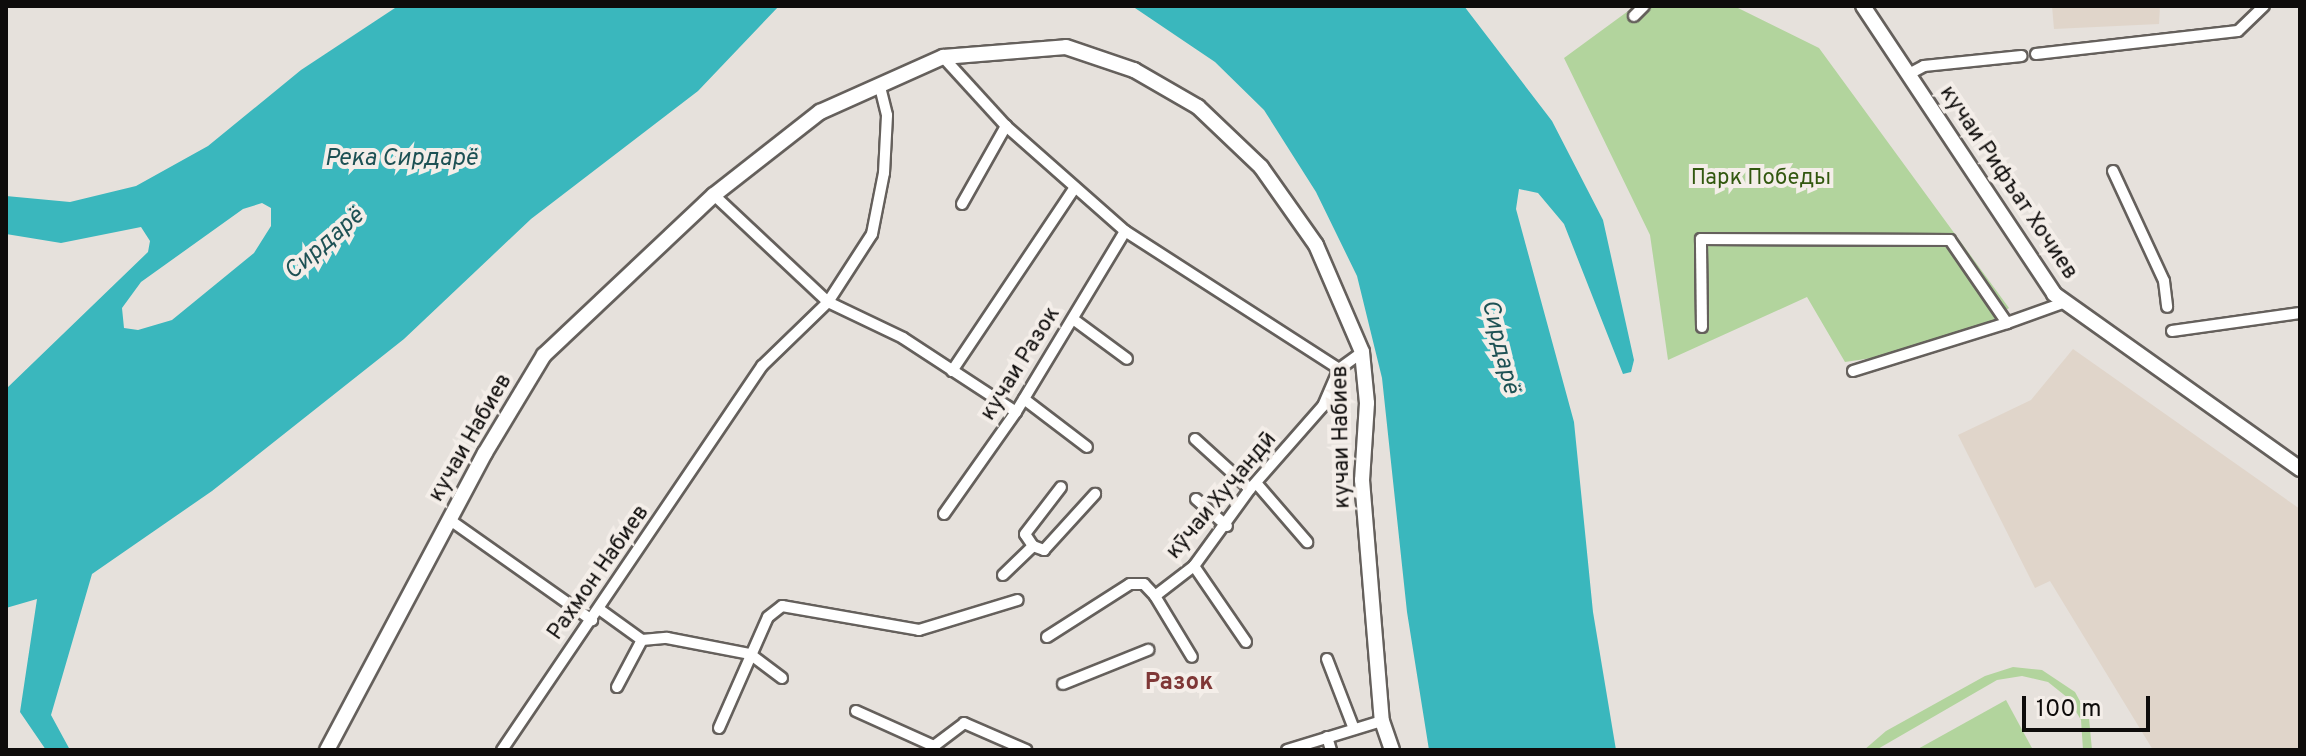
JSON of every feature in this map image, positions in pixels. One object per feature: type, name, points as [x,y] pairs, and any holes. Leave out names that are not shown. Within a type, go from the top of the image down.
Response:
[{"type":"main road","name":"кучаи Рифъат Хочиев","points":[[1863,6],[2063,303],[2300,469]]},
{"type":"main road","name":"кучаи Набиев","points":[[327,750],[450,520],[544,355],[714,195],[820,112],[943,57],[1066,47],[1134,70],[1198,107],[1261,167],[1316,245],[1362,352],[1367,403],[1362,480],[1382,721],[1392,750]]},
{"type":"street","points":[[1634,16],[1644,6]]},
{"type":"street","points":[[2036,54],[2238,31],[2264,6]]},
{"type":"street","points":[[1909,74],[1924,66],[2021,56]]},
{"type":"street","name":"кучаи Набиев","points":[[943,57],[1006,126],[1125,231],[1339,369]]},
{"type":"street","points":[[828,302],[872,234],[887,115],[880,86]]},
{"type":"street","points":[[962,204],[1006,126]]},
{"type":"street","points":[[2113,171],[2164,281],[2167,307]]},
{"type":"street","points":[[952,371],[1075,187]]},
{"type":"street","points":[[714,195],[828,302],[903,338],[1016,412]]},
{"type":"street","name":"кучаи Разок","points":[[944,514],[1016,412],[1125,231]]},
{"type":"street","points":[[1702,327],[1701,239],[1950,240],[2007,323]]},
{"type":"street","name":"Рахмон Набиев","points":[[502,750],[775,349],[828,302]]},
{"type":"street","points":[[1853,371],[2063,303]]},
{"type":"street","points":[[2172,331],[2300,313]]},
{"type":"street","points":[[1073,319],[1127,359]]},
{"type":"street","points":[[1339,369],[1362,352]]},
{"type":"street","name":"кӯчаи Хуҷандӣ","points":[[1155,596],[1194,566],[1227,526],[1254,486],[1323,406],[1339,369]]},
{"type":"street","points":[[1024,399],[1087,447]]},
{"type":"street","points":[[1195,439],[1254,486],[1307,542]]},
{"type":"street","points":[[1061,487],[1025,534],[1033,546],[1044,550],[1095,494]]},
{"type":"street","points":[[1196,499],[1227,526]]},
{"type":"street","points":[[450,520],[592,620]]},
{"type":"street","points":[[1003,575],[1033,546]]},
{"type":"street","points":[[1194,566],[1246,642]]},
{"type":"street","points":[[1047,637],[1130,584],[1144,584],[1155,596],[1192,657]]},
{"type":"street","points":[[719,728],[750,654],[776,609],[790,605],[919,630],[1018,600]]},
{"type":"street","points":[[599,609],[642,640],[667,638],[750,654],[782,678]]},
{"type":"street","points":[[617,687],[642,640]]},
{"type":"street","points":[[1063,684],[1148,650]]},
{"type":"street","points":[[1327,659],[1354,729]]},
{"type":"street","points":[[856,711],[934,746],[942,744],[964,723],[1026,750]]},
{"type":"street","points":[[1287,750],[1382,721]]},
{"type":"street","points":[[1327,737],[1331,750]]},
{"type":"shaded area","points":[[2052,6],[2160,6],[2159,24],[2054,29]]},
{"type":"shaded area","points":[[2073,349],[2300,509],[2300,750],[2153,750],[2050,581],[2035,588],[1958,435],[2031,400]]},
{"type":"green space","name":"Парк Победы","points":[[1635,6],[1734,6],[1819,48],[2009,308],[1960,345],[1845,362],[1807,297],[1668,360],[1650,235],[1564,58]]},
{"type":"green space","points":[[2013,667],[2042,670],[2075,692],[2089,718],[2092,750],[2083,750],[2081,720],[2068,698],[2048,682],[2022,676],[1997,680],[1876,750],[1864,750],[1886,731],[1985,676]]},
{"type":"green space","points":[[2006,700],[2033,750],[1916,750]]},
{"type":"water","name":"Река Сирдарё","points":[[398,6],[779,6],[698,91],[531,219],[404,339],[212,491],[92,574],[51,715],[70,750],[46,750],[20,712],[37,599],[6,608],[6,389],[148,252],[150,241],[141,227],[61,243],[6,234],[6,196],[70,202],[136,186],[208,146],[301,70]],"holes":[[[262,203],[271,208],[271,226],[254,253],[172,320],[138,330],[124,328],[122,308],[141,282],[243,209]]]},
{"type":"water","name":"Сирдарё","points":[[1132,6],[1464,6],[1552,121],[1603,220],[1634,360],[1631,372],[1623,374],[1564,224],[1538,193],[1519,189],[1516,209],[1574,422],[1593,612],[1616,750],[1429,750],[1407,612],[1382,378],[1357,276],[1316,192],[1264,110],[1215,62]]},
{"type":"district","name":"Разок","points":[[1179,684]]}]
